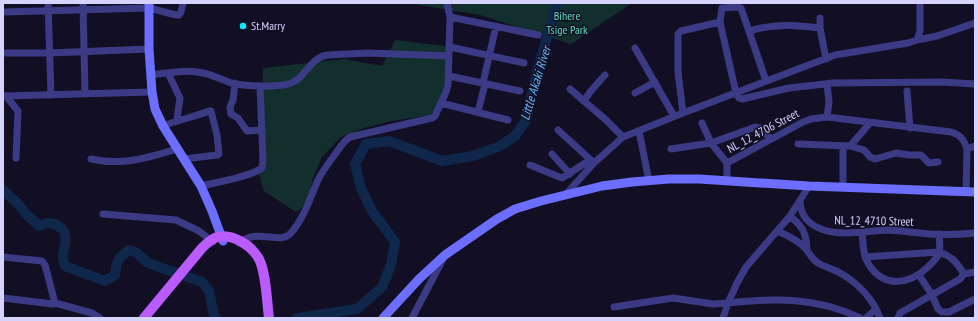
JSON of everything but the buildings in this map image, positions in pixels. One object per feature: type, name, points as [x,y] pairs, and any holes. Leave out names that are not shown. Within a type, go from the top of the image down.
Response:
[{"type":"main road","points":[[144,318],[189,266],[218,240],[239,243],[256,262],[269,318]]},
{"type":"main road","points":[[148,318],[173,285]]},
{"type":"main road","points":[[266,307],[266,318]]},
{"type":"street","points":[[48,3],[51,95]]},
{"type":"street","points":[[3,12],[149,5],[179,15],[183,3]]},
{"type":"street","points":[[239,243],[252,236],[287,237],[300,221],[326,166],[350,137],[374,130],[432,118],[435,116],[447,89],[449,76],[450,17],[447,3]]},
{"type":"street","points":[[917,40],[920,31],[920,3]]},
{"type":"street","points":[[149,5],[149,49],[152,92],[155,109],[163,126],[201,186],[218,240]]},
{"type":"street","points":[[766,80],[740,7],[723,6],[720,22],[736,92],[739,98],[745,99],[789,88],[827,84],[936,82],[975,84]]},
{"type":"street","points":[[83,7],[85,94]]},
{"type":"street","points":[[450,17],[538,35]]},
{"type":"street","points":[[820,18],[820,28],[826,59]]},
{"type":"street","points":[[683,113],[678,72],[678,34],[681,31],[720,22]]},
{"type":"street","points":[[530,165],[558,178],[562,178],[592,161],[623,137],[766,80],[838,54],[908,43],[937,36],[975,23]]},
{"type":"street","points":[[749,31],[767,26],[788,25],[820,28]]},
{"type":"street","points":[[478,112],[496,26]]},
{"type":"street","points":[[450,48],[524,63]]},
{"type":"street","points":[[635,48],[674,116]]},
{"type":"street","points":[[3,53],[49,53],[149,49]]},
{"type":"street","points":[[151,76],[192,71],[204,73],[235,84],[260,86],[284,85],[292,84],[298,80],[315,60],[327,55],[368,53],[449,56]]},
{"type":"street","points":[[168,73],[180,98],[176,120]]},
{"type":"street","points":[[584,101],[605,75]]},
{"type":"street","points":[[449,76],[520,91]]},
{"type":"street","points":[[635,93],[655,82]]},
{"type":"street","points":[[235,84],[233,100],[230,107],[231,114],[238,118],[247,131],[262,130]]},
{"type":"street","points":[[827,84],[827,117]]},
{"type":"street","points":[[201,186],[234,178],[262,168],[260,86]]},
{"type":"street","points":[[570,89],[623,137]]},
{"type":"street","points":[[907,91],[910,128]]},
{"type":"street","points":[[5,96],[152,92]]},
{"type":"street","points":[[5,96],[18,111],[16,158]]},
{"type":"street","points":[[441,103],[508,120]]},
{"type":"street","points":[[163,126],[176,120],[210,111],[217,134],[220,152],[218,155],[184,159]]},
{"type":"street","name":"NL_12_4706 Street","points":[[727,181],[727,163],[811,119],[827,117],[955,133],[962,138],[966,149]]},
{"type":"street","points":[[702,123],[711,143],[727,163]]},
{"type":"street","points":[[843,187],[846,146],[870,123]]},
{"type":"street","points":[[671,149],[711,143],[755,127],[760,128],[771,139]]},
{"type":"street","points":[[558,130],[592,161]]},
{"type":"street","points":[[639,131],[649,181]]},
{"type":"street","points":[[798,144],[846,146],[864,150],[870,157],[875,159],[899,152],[906,155],[921,155],[929,163],[938,162]]},
{"type":"street","points":[[966,149],[975,146]]},
{"type":"street","points":[[91,159],[106,162],[133,161],[177,149]]},
{"type":"street","points":[[966,149],[975,151]]},
{"type":"street","points":[[383,318],[419,279],[445,255],[509,212],[541,201],[602,186],[649,181],[699,179],[809,186],[971,192],[966,149]]},
{"type":"street","points":[[552,154],[570,174]]},
{"type":"street","points":[[566,194],[592,161]]},
{"type":"street","points":[[723,318],[737,283],[746,267],[790,216],[809,186]]},
{"type":"street","name":"NL_12_4710 Street","points":[[800,202],[801,212],[805,217],[812,224],[825,231],[862,232],[886,230],[939,234],[962,234],[975,232]]},
{"type":"street","points":[[103,214],[176,220],[218,240]]},
{"type":"street","points":[[790,216],[802,226],[806,240],[806,250]]},
{"type":"street","points":[[778,231],[789,236],[806,250],[817,262],[852,280],[870,298],[880,318]]},
{"type":"street","points":[[862,232],[865,257],[873,271],[889,280],[903,282],[919,275],[935,261],[940,252],[939,234]]},
{"type":"street","points":[[865,257],[940,252],[954,259],[964,274]]},
{"type":"street","points":[[412,318],[445,255]]},
{"type":"street","points":[[3,257],[42,261],[45,265],[55,303]]},
{"type":"street","points":[[898,318],[900,313],[960,279],[964,274],[975,272]]},
{"type":"street","points":[[919,275],[932,295],[938,309],[949,312],[975,299]]},
{"type":"street","points":[[3,298],[55,303],[92,313],[100,318]]},
{"type":"street","points":[[614,307],[673,298],[713,304],[747,301],[793,300],[827,306],[849,312],[860,318]]},
{"type":"street","points":[[866,318],[876,309]]},
{"type":"green space","name":"Bihere Tsige Park","points":[[407,3],[632,3],[571,44],[480,15]]},
{"type":"green space","points":[[395,40],[452,47],[451,85],[437,114],[392,121],[364,128],[341,137],[322,157],[313,178],[310,193],[304,206],[296,212],[264,191],[259,175],[263,68],[344,59],[382,66]]},
{"type":"waterway","name":"Little Akaki River","points":[[297,318],[357,309],[382,287],[391,265],[395,242],[372,211],[361,188],[355,164],[366,144],[389,141],[442,161],[473,156],[500,146],[515,136],[526,120],[537,72],[557,3]]},
{"type":"waterway","points":[[3,190],[39,226],[51,223],[59,226],[63,230],[66,239],[63,253],[63,261],[65,266],[105,281],[115,275],[118,261],[122,255],[129,250],[137,253],[148,263],[202,282],[209,291],[216,318]]},
{"type":"place","name":"St.Marry","points":[[243,26]]}]
